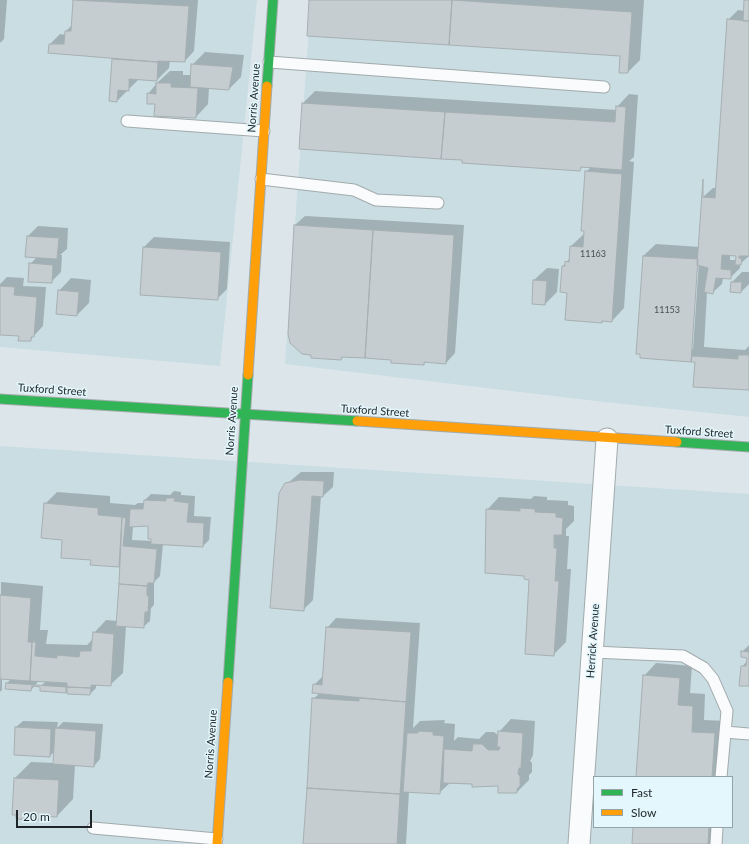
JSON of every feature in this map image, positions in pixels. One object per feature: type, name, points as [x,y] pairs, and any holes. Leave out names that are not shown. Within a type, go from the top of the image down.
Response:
[{"type":"street","name":"Norris Avenue","points":[[217,842],[273,0]]},
{"type":"street","name":"Tuxford Street","points":[[0,399],[245,413],[608,439],[749,447]]},
{"type":"street","name":"Herrick Avenue","points":[[580,844],[608,439]]},
{"type":"lane","points":[[269,62],[604,87]]},
{"type":"lane","points":[[127,121],[264,131]]},
{"type":"lane","points":[[261,179],[354,190],[376,200],[438,203]]},
{"type":"lane","points":[[593,652],[683,656],[704,668],[713,679],[727,711],[722,776]]},
{"type":"lane","points":[[725,732],[749,734]]},
{"type":"lane","points":[[93,828],[217,842]]},
{"type":"lane","points":[[716,844],[717,828]]},
{"type":"shaded area","points":[[0,0],[257,0],[220,366],[0,347]]},
{"type":"shaded area","points":[[311,0],[749,0],[749,417],[604,402],[285,364]]},
{"type":"shaded area","points":[[0,446],[749,494],[749,844],[0,844]]},
{"type":"building","points":[[73,0],[189,6],[185,62],[158,62],[48,53],[49,44],[64,44],[65,31],[71,31]]},
{"type":"building","points":[[309,0],[452,0],[449,45],[307,36]]},
{"type":"building","points":[[452,0],[632,12],[628,73],[619,73],[620,56],[449,45]]},
{"type":"building","points":[[744,0],[749,0],[749,21],[743,21]]},
{"type":"building","points":[[727,19],[749,21],[749,256],[739,256],[739,258],[742,259],[741,265],[735,265],[736,256],[722,255],[721,269],[731,270],[731,279],[716,278],[713,294],[704,292],[708,268],[697,265],[703,179],[703,197],[715,198]]},
{"type":"building","points":[[112,59],[158,62],[157,81],[129,79],[129,91],[118,90],[117,102],[109,101]]},
{"type":"building","points":[[191,64],[233,67],[229,90],[190,87]]},
{"type":"building","points":[[156,83],[171,83],[171,87],[198,88],[196,118],[154,116],[155,104],[147,104],[147,93],[156,94]]},
{"type":"building","points":[[302,103],[445,112],[441,159],[299,149]]},
{"type":"building","points":[[616,106],[626,107],[622,170],[581,167],[580,171],[462,163],[462,160],[441,159],[445,112],[615,122]]},
{"type":"building","points":[[585,171],[622,174],[612,322],[602,321],[602,323],[565,320],[567,293],[560,292],[562,266],[565,266],[565,261],[569,262],[570,246],[583,247],[584,231],[581,231]]},
{"type":"building","points":[[294,225],[373,230],[365,358],[342,357],[341,360],[311,358],[311,355],[302,354],[290,343],[288,334]]},
{"type":"building","points":[[373,230],[454,235],[446,364],[424,362],[424,365],[391,363],[391,360],[365,358]]},
{"type":"building","points":[[27,236],[59,238],[57,259],[25,257]]},
{"type":"building","points":[[143,247],[221,252],[218,300],[140,295]]},
{"type":"building","points":[[643,256],[698,259],[691,362],[640,358],[640,354],[636,354]]},
{"type":"building","points":[[29,263],[53,265],[52,283],[28,282]]},
{"type":"building","points":[[533,280],[547,281],[545,305],[532,304]]},
{"type":"building","points":[[731,282],[742,282],[741,293],[730,292]]},
{"type":"building","points":[[0,286],[15,287],[14,295],[37,297],[34,337],[31,337],[31,341],[18,341],[19,336],[0,335]]},
{"type":"building","points":[[58,290],[79,292],[77,316],[56,314]]},
{"type":"building","points":[[738,355],[749,355],[749,390],[693,387],[695,362],[691,362],[692,356],[738,359]]},
{"type":"building","points":[[300,480],[324,481],[323,497],[312,496],[304,611],[270,608],[279,493],[285,483]]},
{"type":"building","points":[[166,498],[175,498],[174,501],[189,503],[187,522],[204,523],[203,547],[151,544],[151,539],[148,539],[148,526],[129,527],[130,509],[143,509],[144,500],[166,501]]},
{"type":"building","points":[[44,503],[98,508],[98,515],[122,517],[119,567],[90,565],[91,560],[61,558],[62,540],[41,538]]},
{"type":"building","points":[[520,508],[535,509],[535,512],[556,513],[556,517],[563,518],[562,535],[554,535],[554,548],[557,548],[555,581],[559,581],[554,656],[525,654],[529,580],[524,579],[524,576],[485,573],[486,509],[520,511]]},
{"type":"building","points":[[122,517],[126,518],[123,546],[157,549],[154,583],[148,583],[147,586],[119,584]]},
{"type":"building","points":[[119,584],[147,586],[147,596],[149,596],[148,612],[145,612],[144,628],[116,626]]},
{"type":"building","points":[[0,595],[31,598],[28,642],[32,642],[30,681],[0,679]]},
{"type":"building","points":[[326,627],[411,632],[406,702],[312,693],[313,684],[322,685]]},
{"type":"building","points":[[93,632],[114,634],[111,686],[91,685],[91,688],[67,687],[67,683],[30,681],[32,642],[36,642],[35,656],[57,658],[57,655],[79,657],[80,651],[91,651]]},
{"type":"building","points":[[741,651],[749,652],[749,686],[739,686],[741,666],[746,666],[747,658],[741,657]]},
{"type":"building","points":[[643,675],[680,678],[678,705],[693,706],[692,732],[715,733],[712,776],[636,776]]},
{"type":"building","points":[[6,683],[66,687],[66,693],[40,691],[40,687],[32,686],[31,691],[5,689]]},
{"type":"building","points":[[67,687],[91,688],[90,695],[67,694]]},
{"type":"building","points":[[312,698],[359,701],[359,698],[406,702],[400,794],[307,788]]},
{"type":"building","points":[[15,727],[51,729],[50,757],[14,755]]},
{"type":"building","points":[[55,728],[96,731],[94,767],[53,764]]},
{"type":"building","points":[[418,731],[433,732],[433,735],[444,736],[440,794],[403,792],[407,733],[418,733]]},
{"type":"building","points":[[498,731],[523,733],[521,768],[519,768],[518,774],[520,776],[520,786],[517,789],[517,793],[498,793],[498,786],[472,787],[472,784],[443,783],[444,749],[472,751],[473,744],[482,744],[488,750],[499,750],[500,747],[497,747]]},
{"type":"building","points":[[14,778],[59,780],[57,817],[40,816],[40,820],[16,819],[16,815],[12,815]]},
{"type":"building","points":[[307,788],[400,794],[397,844],[303,844]]},
{"type":"building","points":[[633,828],[709,828],[708,844],[632,844]]},
{"type":"traffic: fast","points":[[267,86],[273,0]]},
{"type":"traffic: fast","points":[[228,682],[248,375]]},
{"type":"traffic: fast","points":[[0,399],[357,421]]},
{"type":"traffic: fast","points":[[677,442],[749,447]]},
{"type":"traffic: slow","points":[[248,375],[267,86]]},
{"type":"traffic: slow","points":[[357,421],[677,442]]},
{"type":"traffic: slow","points":[[217,844],[228,682]]}]
